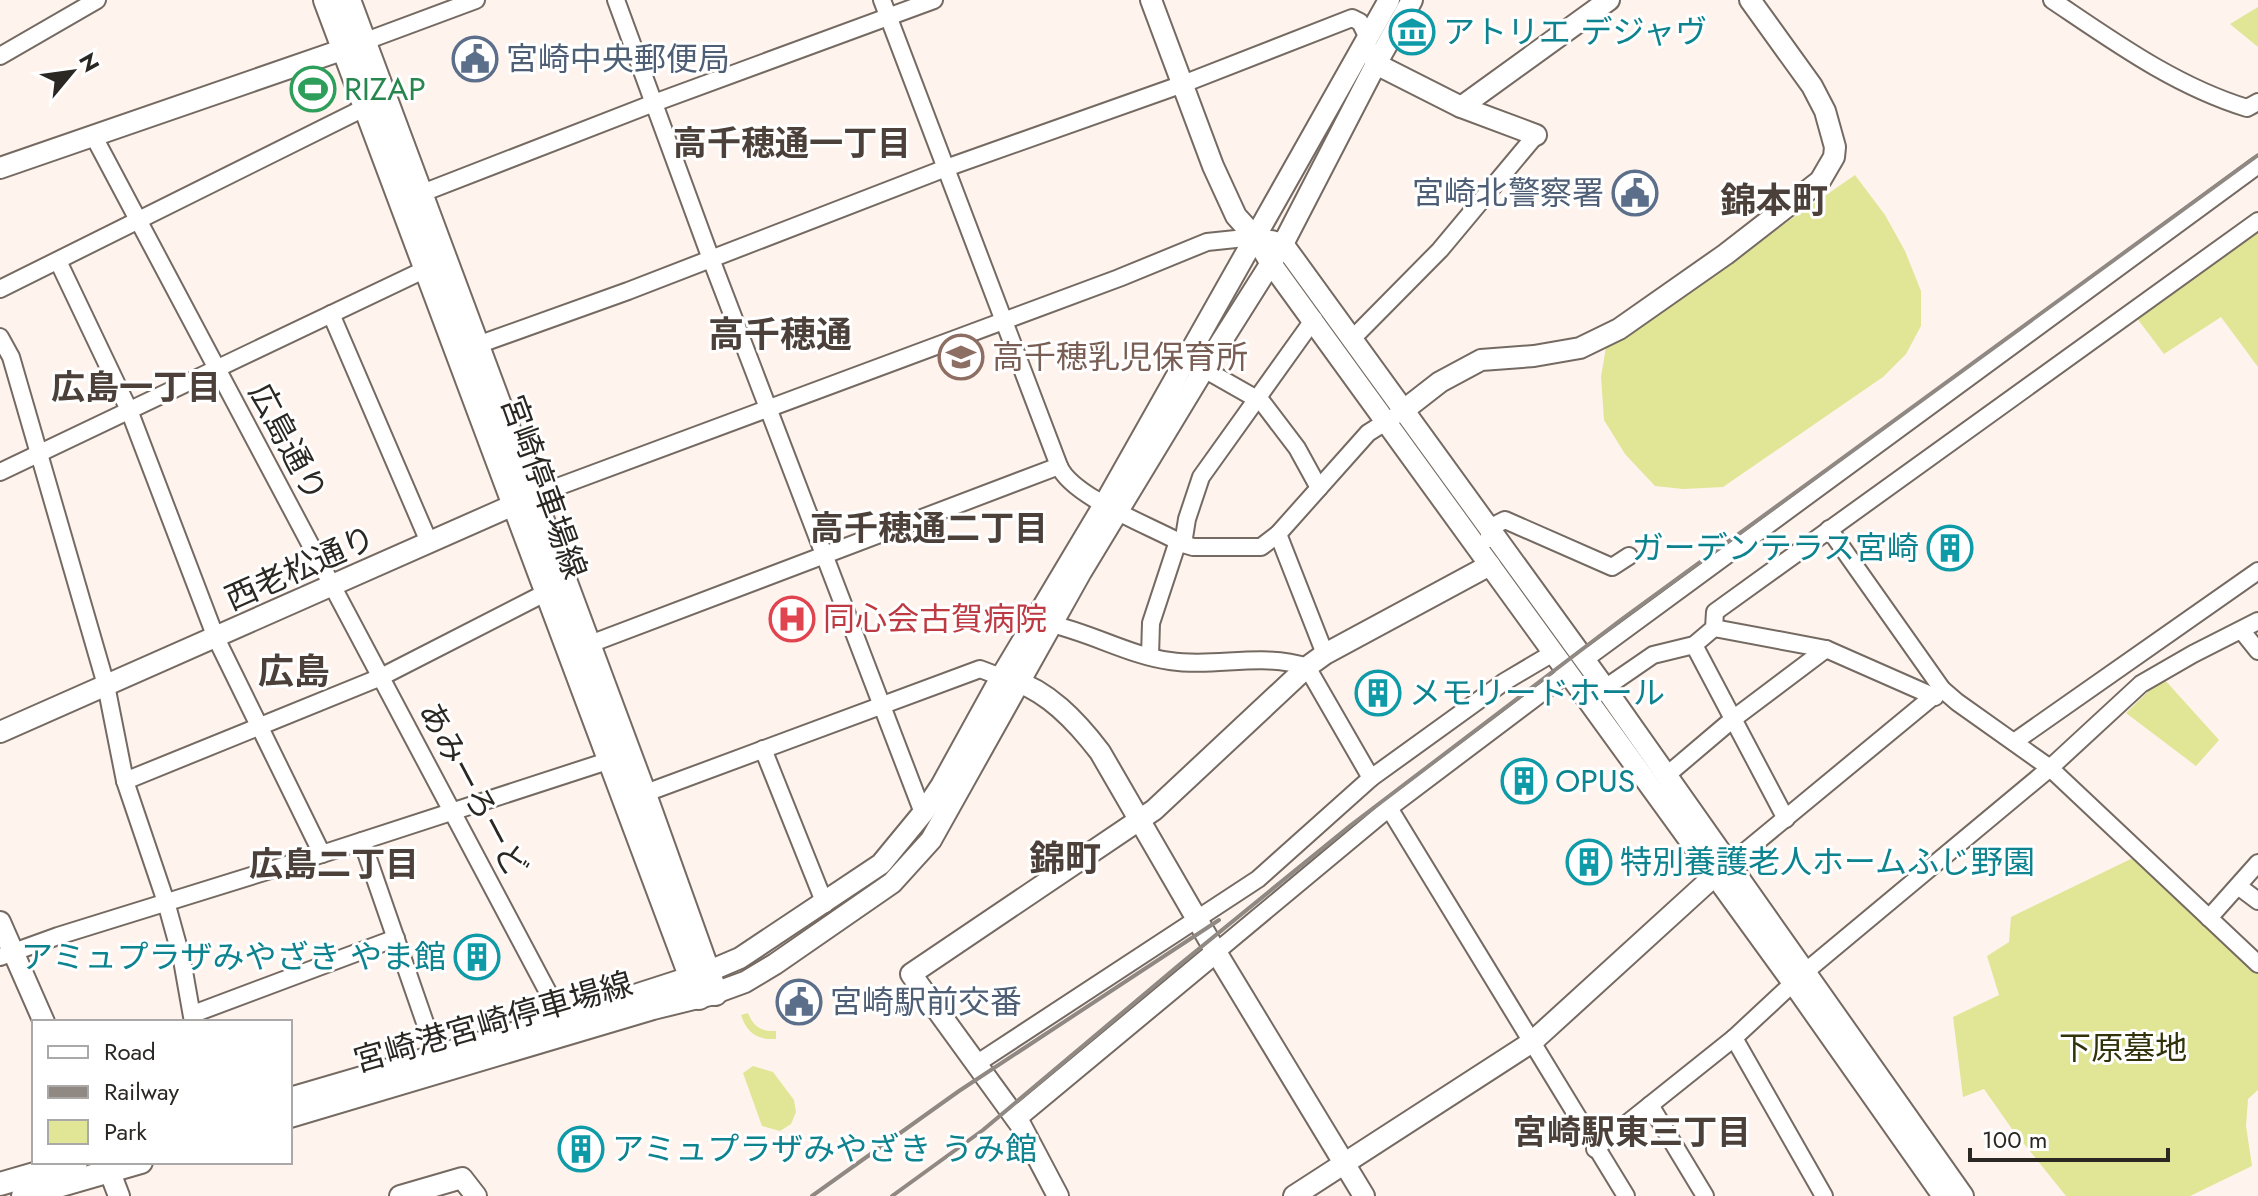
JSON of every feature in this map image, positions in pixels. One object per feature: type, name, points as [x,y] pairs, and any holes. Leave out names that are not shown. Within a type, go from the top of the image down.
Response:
[{"type":"main road","name":"宮崎停車場線","points":[[326,0],[354,46],[703,985]]},
{"type":"main road","name":"宮崎停車場線","points":[[348,0],[366,107],[411,198],[428,268],[468,349]]},
{"type":"main road","name":"宮崎港宮崎停車場線","points":[[292,1115],[439,1064],[566,1027],[653,1008],[703,985]]},
{"type":"main road","name":"宮崎港宮崎停車場線","points":[[292,1099],[439,1064]]},
{"type":"main road","points":[[0,1184],[69,1164]]},
{"type":"main road","points":[[23,1196],[108,1167],[128,1164]]},
{"type":"street","points":[[0,56],[97,0]]},
{"type":"street","points":[[0,168],[354,46],[476,0]]},
{"type":"street","points":[[616,0],[711,259],[923,813]]},
{"type":"street","points":[[882,0],[1059,466],[1069,482],[1193,547],[1249,548],[1261,547],[1278,534],[1368,433],[1440,382],[1481,360],[1534,356],[1580,348],[1619,329],[1726,254],[1820,181],[1834,157],[1835,147],[1825,111],[1812,86],[1750,0]]},
{"type":"street","points":[[411,198],[654,103],[934,0]]},
{"type":"street","points":[[1151,0],[1213,166],[1236,216],[1255,237],[1270,262],[1314,319],[1489,528],[1576,666],[1799,978],[1963,1196]]},
{"type":"street","points":[[703,985],[881,864],[923,813],[1051,624],[1255,237],[1389,0]]},
{"type":"street","points":[[703,985],[745,982],[775,964],[892,883],[931,840],[997,718],[1011,680],[1112,507],[1283,244],[1412,0]]},
{"type":"street","points":[[1461,107],[1609,0]]},
{"type":"street","points":[[2052,0],[2147,63],[2232,104],[2256,107]]},
{"type":"street","points":[[468,349],[946,168],[1183,84],[1352,18],[1360,22],[1376,64],[1461,107],[1536,135],[1440,250],[1352,339]]},
{"type":"street","points":[[0,289],[366,107]]},
{"type":"street","name":"広島通り","points":[[93,135],[332,586]]},
{"type":"street","points":[[1016,1118],[1389,808],[1576,666],[2258,165]]},
{"type":"street","points":[[1605,688],[1653,655],[1694,645],[1714,628],[1715,612],[2258,221]]},
{"type":"street","points":[[524,500],[1119,278],[1207,242],[1255,237],[1283,244],[1352,339],[1395,416],[1490,565],[1553,653],[1605,688],[1667,775],[1722,869]]},
{"type":"street","points":[[58,261],[129,410],[216,638],[322,854]]},
{"type":"street","points":[[0,472],[428,268]]},
{"type":"street","points":[[331,314],[429,542]]},
{"type":"street","points":[[1150,656],[1151,623],[1201,477],[1314,319]]},
{"type":"street","points":[[0,337],[11,357],[106,685],[125,781],[166,902],[182,960],[193,1018],[396,938]]},
{"type":"street","points":[[1204,369],[1256,398],[1272,413],[1297,448],[1319,488]]},
{"type":"street","points":[[579,648],[1059,466]]},
{"type":"street","name":"西老松通り","points":[[3,724],[216,638],[524,500]]},
{"type":"street","points":[[1489,528],[1505,520],[1612,567],[1629,556]]},
{"type":"street","points":[[1489,528],[1490,565]]},
{"type":"street","points":[[1829,529],[1939,693]]},
{"type":"street","points":[[1278,534],[1325,654]]},
{"type":"street","points":[[1058,1196],[1016,1118],[911,974],[1140,821],[1307,667],[1325,654],[1490,565]]},
{"type":"street","points":[[2014,742],[2258,571]]},
{"type":"street","name":"あみーろーど","points":[[332,586],[566,1027]]},
{"type":"street","points":[[125,781],[381,677],[559,591]]},
{"type":"street","points":[[1595,1149],[1734,1038],[1799,978],[2050,768],[2141,684],[2258,621]]},
{"type":"street","points":[[1051,624],[1176,662],[1280,660],[1307,667],[1371,778]]},
{"type":"street","points":[[1714,628],[1826,649],[1957,702],[2050,768],[2258,964]]},
{"type":"street","points":[[2242,631],[2258,651]]},
{"type":"street","points":[[1694,645],[1786,819]]},
{"type":"street","points":[[1667,775],[1733,719],[1826,649]]},
{"type":"street","points":[[976,1064],[1258,879],[1371,778],[1504,682],[1553,653]]},
{"type":"street","points":[[635,797],[980,669],[1011,680],[1061,709],[1100,752],[1216,952],[1364,1196]]},
{"type":"street","points":[[1294,1196],[1532,1042],[1722,869],[1939,693]]},
{"type":"street","points":[[763,749],[825,904]]},
{"type":"street","points":[[7,954],[620,757]]},
{"type":"street","points":[[1389,808],[1626,1196]]},
{"type":"street","points":[[362,841],[439,1064]]},
{"type":"street","points":[[2209,918],[2258,863]]},
{"type":"street","points":[[2238,886],[2258,901]]},
{"type":"street","points":[[0,922],[7,954],[43,1020]]},
{"type":"street","points":[[1799,978],[1943,1196]]},
{"type":"street","points":[[1734,1038],[1824,1196]]},
{"type":"street","points":[[1650,1105],[1705,1196]]},
{"type":"street","points":[[108,1167],[119,1196]]},
{"type":"street","points":[[400,1196],[462,1178],[476,1196]]},
{"type":"green space","points":[[2258,7],[2258,47],[2230,24]]},
{"type":"green space","points":[[1855,175],[1885,215],[1905,251],[1921,291],[1921,326],[1906,354],[1883,377],[1723,487],[1683,489],[1655,486],[1625,454],[1604,420],[1601,377],[1606,347]]},
{"type":"green space","points":[[2258,229],[2258,367],[2221,317],[2164,354],[2136,317]]},
{"type":"green space","points":[[2164,679],[2219,740],[2196,766],[2126,713]]},
{"type":"green space","name":"下原墓地","points":[[2139,855],[2258,966],[2258,1090],[2248,1099],[2246,1126],[2252,1166],[2190,1196],[2066,1196],[1984,1089],[1963,1097],[1953,1017],[1999,995],[1987,956],[2009,942],[2011,917]]},
{"type":"green space","points":[[748,1013],[758,1027],[776,1031],[776,1039],[758,1037],[750,1031],[741,1015]]},
{"type":"green space","points":[[753,1066],[773,1072],[794,1100],[796,1112],[791,1124],[780,1131],[762,1126],[743,1073]]},
{"type":"railway","points":[[892,1196],[983,1130],[1351,825],[1622,619],[2258,155]]},
{"type":"railway","points":[[812,1196],[959,1091],[1219,920]]},
{"type":"place","name":"アトリエ デジャヴ","points":[[1412,32]]},
{"type":"place","name":"宮崎中央郵便局","points":[[475,59]]},
{"type":"place","name":"RIZAP","points":[[313,89]]},
{"type":"place","name":"宮崎北警察署","points":[[1635,193]]},
{"type":"place","name":"高千穂乳児保育所","points":[[961,357]]},
{"type":"place","name":"ガーデンテラス宮崎","points":[[1950,548]]},
{"type":"place","name":"同心会古賀病院","points":[[792,619]]},
{"type":"place","name":"メモリードホール","points":[[1378,693]]},
{"type":"place","name":"OPUS","points":[[1524,781]]},
{"type":"place","name":"特別養護老人ホームふじ野園","points":[[1589,862]]},
{"type":"place","name":"アミュプラザみやざき やま館","points":[[477,957]]},
{"type":"place","name":"宮崎駅前交番","points":[[799,1002]]},
{"type":"place","name":"アミュプラザみやざき うみ館","points":[[581,1149]]},
{"type":"district","name":"高千穂通一丁目","points":[[792,143]]},
{"type":"district","name":"錦本町","points":[[1774,200]]},
{"type":"district","name":"高千穂通","points":[[780,334]]},
{"type":"district","name":"広島一丁目","points":[[136,387]]},
{"type":"district","name":"高千穂通二丁目","points":[[929,528]]},
{"type":"district","name":"広島","points":[[294,671]]},
{"type":"district","name":"錦町","points":[[1065,858]]},
{"type":"district","name":"広島二丁目","points":[[334,864]]},
{"type":"district","name":"宮崎駅東三丁目","points":[[1632,1132]]}]
